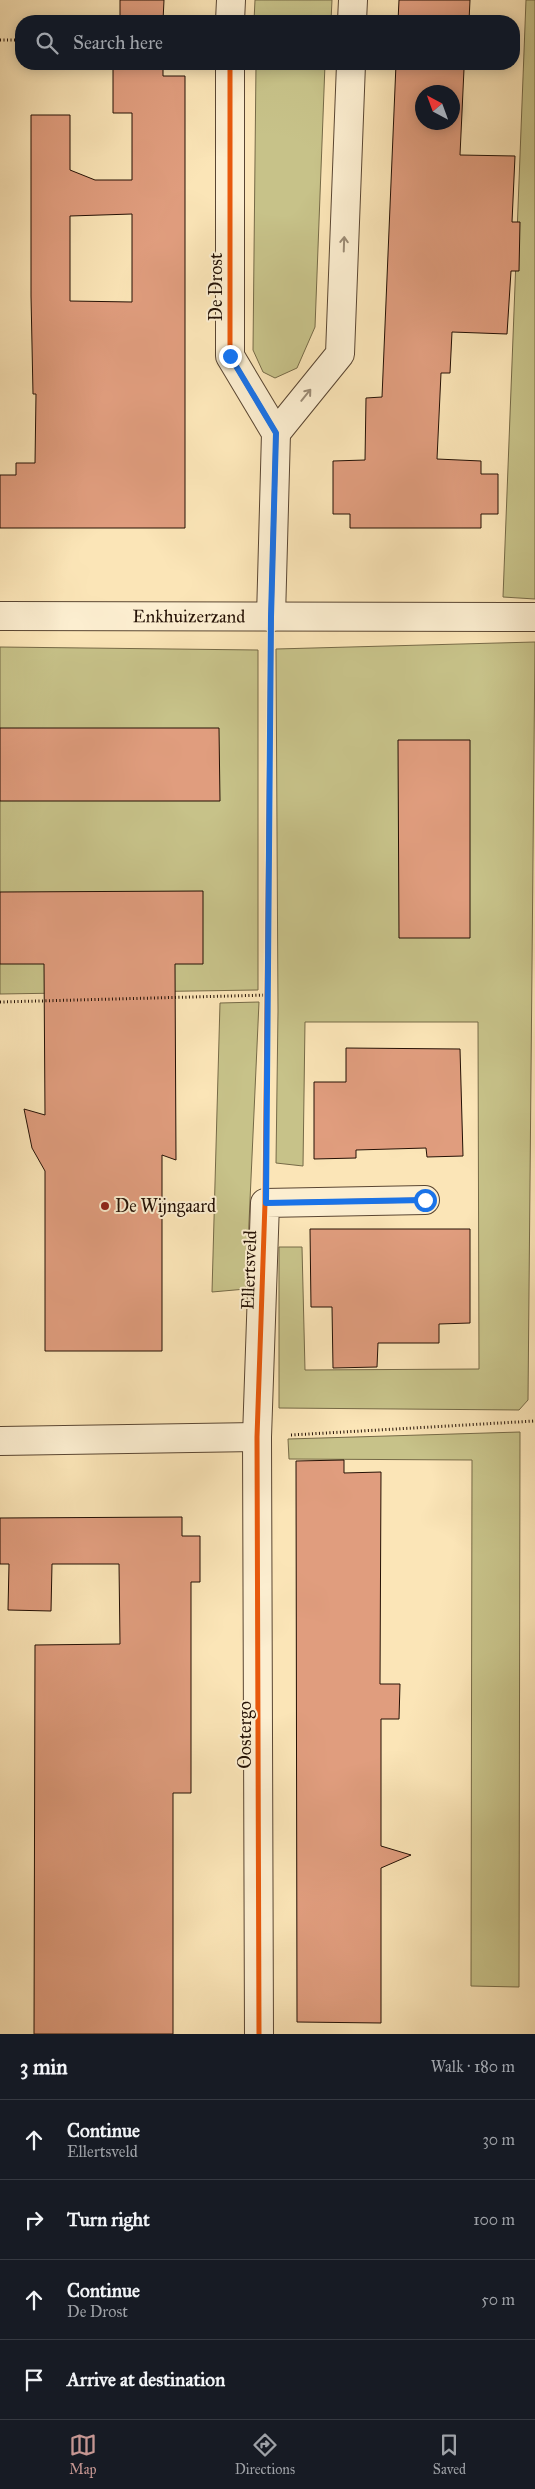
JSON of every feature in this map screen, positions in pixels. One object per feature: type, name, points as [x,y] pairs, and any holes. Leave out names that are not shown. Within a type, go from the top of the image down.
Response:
[{"type":"street","points":[[230,15],[231,0]]},
{"type":"street","points":[[352,15],[353,0]]},
{"type":"street","name":"De Drost","points":[[230,70],[230,356],[276,433]]},
{"type":"street","points":[[271,617],[276,433],[340,354],[351,70]]},
{"type":"street","name":"Enkhuizerzand","points":[[0,616],[531,617]]},
{"type":"street","name":"Ellertsveld","points":[[258,1437],[266,1203],[425,1200]]},
{"type":"street","points":[[0,1441],[258,1437]]},
{"type":"street","name":"Oostergo","points":[[258,1437],[259,2034]]},
{"type":"path","points":[[0,40],[15,40]]},
{"type":"path","points":[[268,985],[268,1005]]},
{"type":"path","points":[[0,1002],[268,995]]},
{"type":"path","points":[[258,1437],[535,1421]]},
{"type":"shaded area","points":[[255,0],[332,0],[331,15],[254,15]]},
{"type":"shaded area","points":[[526,0],[535,0],[535,599],[503,597]]},
{"type":"shaded area","points":[[256,70],[325,70],[315,327],[297,368],[275,378],[263,372],[253,350]]},
{"type":"shaded area","points":[[535,642],[528,1400],[519,1410],[279,1408],[279,1247],[302,1247],[305,1370],[479,1369],[478,1022],[305,1022],[303,1166],[276,1163],[278,1011],[276,649]]},
{"type":"shaded area","points":[[0,647],[258,650],[258,990],[0,994]]},
{"type":"shaded area","points":[[259,1002],[246,1289],[212,1292],[220,1003]]},
{"type":"shaded area","points":[[520,1432],[519,1987],[471,1986],[472,1460],[289,1459],[288,1439]]},
{"type":"building","points":[[120,0],[164,0],[163,15],[120,15]]},
{"type":"building","points":[[399,0],[470,0],[469,15],[398,15]]},
{"type":"building","points":[[113,70],[163,70],[163,76],[185,76],[185,528],[0,528],[0,475],[16,475],[16,463],[35,463],[36,394],[33,394],[31,296],[31,115],[70,115],[70,170],[95,180],[132,180],[132,113],[113,113]],"holes":[[[132,214],[132,302],[70,301],[70,216]]]},
{"type":"building","points":[[396,70],[464,70],[460,155],[515,156],[512,222],[520,222],[519,271],[511,271],[507,334],[452,332],[450,373],[441,373],[437,459],[481,461],[481,474],[498,474],[498,514],[481,514],[481,528],[350,528],[350,514],[333,514],[333,461],[365,460],[366,398],[382,397]]},
{"type":"building","points":[[0,728],[219,728],[220,801],[0,801]]},
{"type":"building","points":[[398,740],[470,740],[470,938],[399,938]]},
{"type":"building","points":[[203,891],[203,964],[175,964],[176,1160],[162,1155],[162,1351],[45,1351],[45,1171],[32,1148],[24,1109],[45,1115],[44,964],[0,964],[0,892]]},
{"type":"building","points":[[346,1048],[460,1049],[463,1156],[427,1157],[426,1148],[356,1150],[356,1158],[314,1159],[314,1082],[346,1082]]},
{"type":"building","points":[[310,1229],[470,1229],[470,1323],[439,1324],[439,1343],[378,1343],[377,1367],[333,1368],[332,1307],[311,1307]]},
{"type":"building","points":[[344,1460],[344,1473],[381,1472],[380,1684],[400,1684],[399,1719],[381,1719],[381,1846],[411,1855],[381,1868],[381,2023],[297,2022],[296,1461]]},
{"type":"building","points":[[182,1517],[182,1536],[200,1536],[200,1582],[191,1582],[191,1793],[173,1793],[173,2034],[34,2034],[35,1645],[120,1644],[119,1564],[52,1564],[51,1611],[8,1610],[9,1564],[0,1564],[0,1518]]},
{"type":"cycle path","points":[[230,70],[230,356],[276,433],[271,617],[265,1203]]},
{"type":"cycle path","points":[[259,2034],[257,1437],[265,1203],[425,1200]]},
{"type":"place","name":"De Wijngaard","points":[[105,1206]]},
{"type":"route","points":[[230,356],[276,433],[271,617],[266,1203],[425,1200]]}]
